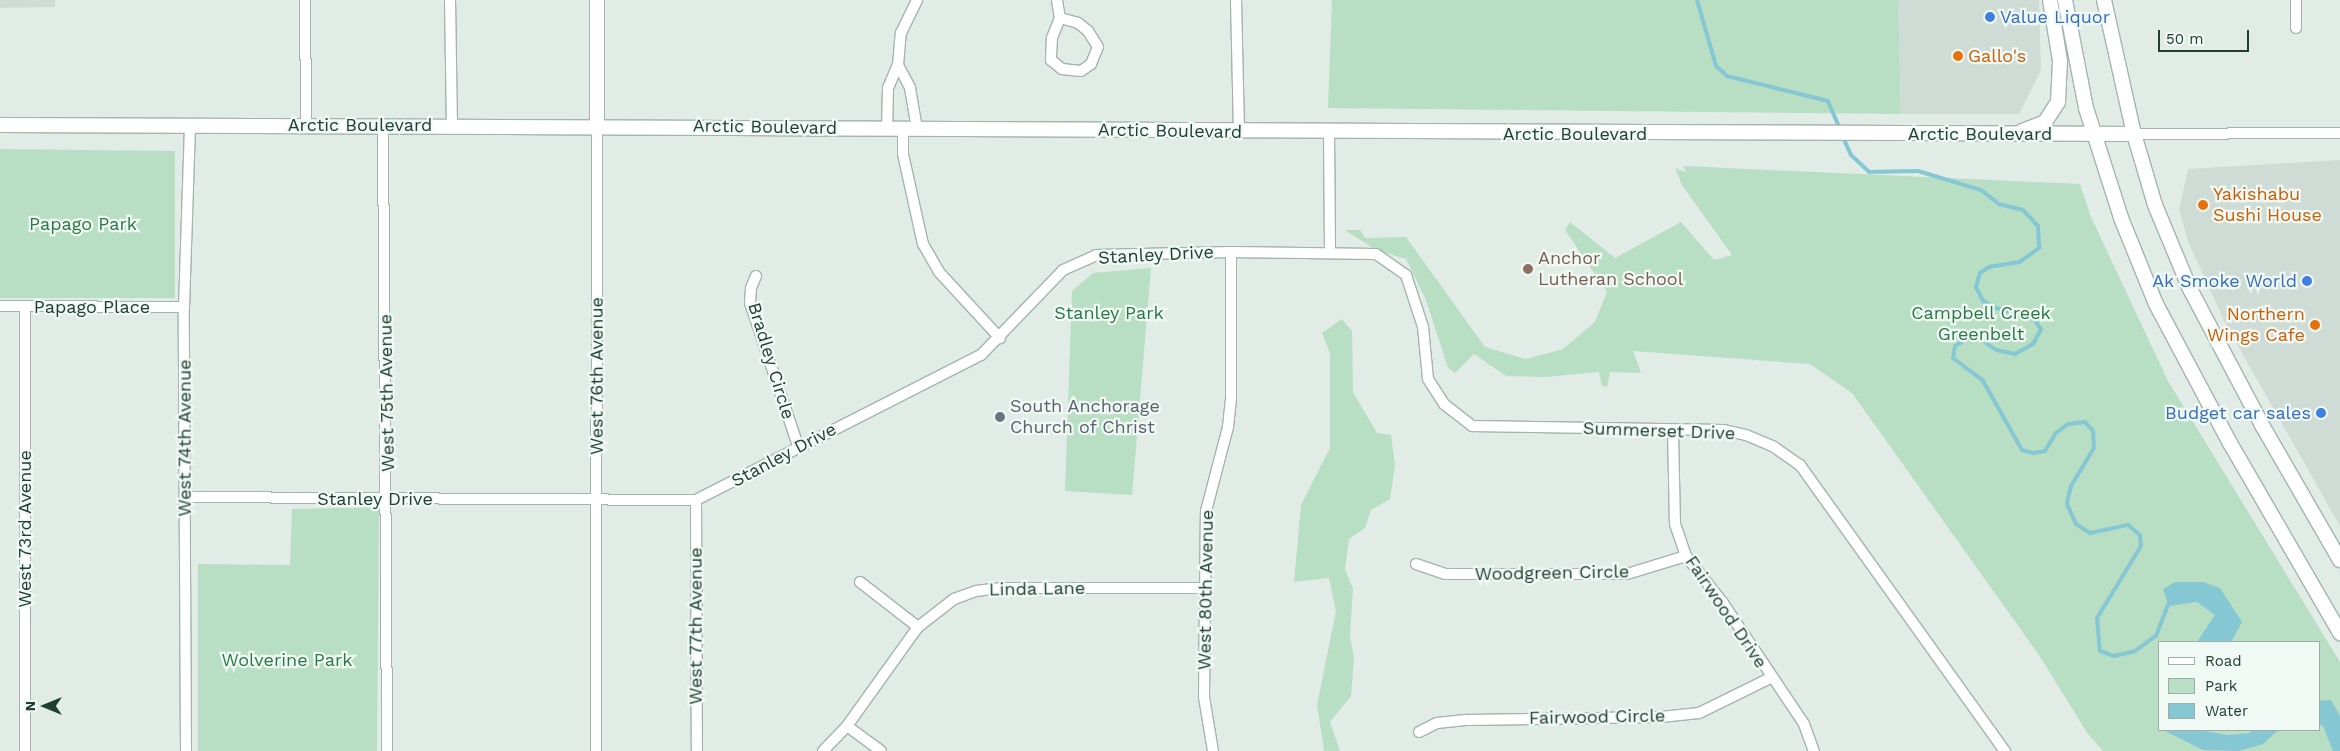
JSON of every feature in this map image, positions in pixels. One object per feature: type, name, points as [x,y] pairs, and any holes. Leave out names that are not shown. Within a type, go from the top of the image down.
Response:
[{"type":"main road","name":"West 76th Avenue","points":[[597,0],[597,125]]},
{"type":"main road","points":[[2013,134],[2044,122],[2058,102],[2060,61],[2050,0]]},
{"type":"main road","points":[[2065,0],[2074,54],[2094,134],[2121,218],[2156,304],[2230,443],[2340,633]]},
{"type":"main road","points":[[2104,0],[2134,134],[2156,205],[2190,289],[2262,425],[2340,560]]},
{"type":"main road","name":"Arctic Boulevard","points":[[0,125],[597,125],[1329,133],[2134,134]]},
{"type":"street","points":[[305,0],[306,125]]},
{"type":"street","points":[[450,0],[452,125]]},
{"type":"street","points":[[888,129],[888,88],[898,65],[901,33],[917,0]]},
{"type":"street","points":[[1057,0],[1060,18],[1052,38],[1051,60],[1062,69],[1081,70],[1091,64],[1098,47],[1088,31],[1078,23],[1060,18]]},
{"type":"street","points":[[1236,0],[1239,132]]},
{"type":"street","points":[[2296,0],[2296,28]]},
{"type":"street","points":[[898,65],[910,88],[917,129]]},
{"type":"street","name":"West 74th Avenue","points":[[186,751],[184,306],[190,125]]},
{"type":"street","name":"West 75th Avenue","points":[[383,125],[388,499],[387,751]]},
{"type":"street","name":"West 76th Avenue","points":[[596,751],[597,125]]},
{"type":"street","points":[[903,129],[903,154],[923,244],[939,272],[1000,338]]},
{"type":"street","points":[[1329,133],[1330,252]]},
{"type":"street","name":"Arctic Boulevard","points":[[2134,134],[2340,133]]},
{"type":"street","name":"West 80th Avenue","points":[[1213,751],[1204,697],[1203,588],[1206,511],[1228,427],[1231,399],[1231,252]]},
{"type":"street","name":"Stanley Drive","points":[[186,497],[696,500],[736,482],[798,446],[981,355],[1000,338],[1063,270],[1096,255],[1330,252]]},
{"type":"street","name":"Summerset Drive","points":[[1330,252],[1376,254],[1406,275],[1423,327],[1428,379],[1444,404],[1472,426],[1724,430],[1746,435],[1774,447],[1800,465],[2002,750]]},
{"type":"street","name":"Bradley Circle","points":[[756,276],[750,288],[750,303],[798,446]]},
{"type":"street","name":"Papago Place","points":[[0,306],[184,306]]},
{"type":"street","name":"West 73rd Avenue","points":[[25,306],[25,751]]},
{"type":"street","name":"Fairwood Drive","points":[[1673,430],[1675,524],[1686,556],[1723,603],[1770,678],[1804,724],[1814,751]]},
{"type":"street","name":"West 77th Avenue","points":[[696,500],[697,751]]},
{"type":"street","name":"Woodgreen Circle","points":[[1416,564],[1444,574],[1628,574],[1686,556]]},
{"type":"street","points":[[860,582],[918,627]]},
{"type":"street","name":"Linda Lane","points":[[823,751],[847,726],[918,627],[954,599],[976,591],[1001,588],[1203,588]]},
{"type":"street","name":"Fairwood Circle","points":[[1419,732],[1437,723],[1468,720],[1661,718],[1700,713],[1770,678]]},
{"type":"street","points":[[847,726],[881,751]]},
{"type":"shaded area","points":[[0,0],[55,0],[55,7],[0,8]]},
{"type":"shaded area","points":[[1898,0],[2039,0],[2041,70],[2019,114],[1901,114]]},
{"type":"shaded area","points":[[2340,160],[2340,526],[2226,325],[2188,241],[2179,210],[2188,169]]},
{"type":"green space","points":[[1332,0],[1898,0],[1901,114],[1328,108]]},
{"type":"green space","name":"Papago Park","points":[[0,149],[175,151],[175,298],[0,298]]},
{"type":"green space","name":"Campbell Creek Greenbelt","points":[[1683,166],[2080,184],[2091,217],[2168,381],[2340,662],[2340,751],[2103,751],[2088,734],[2039,655],[1852,393],[1810,364],[1633,351],[1641,373],[1610,372],[1607,387],[1602,386],[1599,372],[1546,377],[1506,376],[1474,354],[1455,373],[1448,368],[1426,300],[1406,259],[1376,250],[1345,230],[1360,230],[1365,238],[1406,237],[1485,347],[1526,359],[1563,349],[1595,322],[1607,292],[1565,230],[1570,222],[1615,258],[1681,222],[1714,260],[1732,255],[1682,185],[1675,168],[1686,172]]},
{"type":"green space","name":"Stanley Park","points":[[1151,268],[1132,495],[1065,491],[1072,291],[1093,273]]},
{"type":"green space","points":[[1342,319],[1352,331],[1353,392],[1377,433],[1391,435],[1395,465],[1390,499],[1371,510],[1365,528],[1349,539],[1345,569],[1353,589],[1350,636],[1354,659],[1351,696],[1330,722],[1340,751],[1324,751],[1317,705],[1336,611],[1329,578],[1294,582],[1301,505],[1330,448],[1330,353],[1322,333]]},
{"type":"green space","name":"Wolverine Park","points":[[379,507],[377,751],[198,751],[198,564],[290,565],[292,509]]},
{"type":"water","points":[[2175,582],[2203,582],[2220,588],[2242,622],[2232,641],[2198,641],[2215,615],[2197,602],[2169,606],[2163,589]]},
{"type":"water","points":[[2331,700],[2340,716],[2340,751],[2333,751],[2323,726],[2320,724],[2320,701]]},
{"type":"water","points":[[2165,731],[2204,731],[2228,735],[2250,733],[2251,731],[2277,731],[2263,744],[2239,751],[2203,750]]},
{"type":"waterway","points":[[1697,0],[1716,66],[1727,76],[1828,101],[1840,129]]},
{"type":"waterway","points":[[1842,135],[1851,155],[1869,172],[1918,171],[1981,190],[1999,204],[2023,210],[2038,226],[2039,248],[2020,262],[1989,267],[1980,273],[1976,287],[1983,301],[1996,308],[2034,319],[2041,329],[2033,344],[2015,354],[1996,350],[1982,340],[1967,339],[1955,346],[1953,358],[1983,381],[2022,450],[2033,453],[2045,451],[2056,433],[2068,424],[2085,422],[2093,431],[2094,448],[2071,486],[2067,504],[2076,524],[2090,533],[2128,525],[2140,535],[2141,546],[2097,618],[2100,651],[2114,656],[2135,651],[2156,636],[2170,600]]},
{"type":"place","name":"Value Liquor","points":[[1990,17]]},
{"type":"place","name":"Gallo's","points":[[1958,56]]},
{"type":"place","name":"Yakishabu Sushi House","points":[[2203,205]]},
{"type":"place","name":"Anchor Lutheran School","points":[[1528,269]]},
{"type":"place","name":"Ak Smoke World","points":[[2307,281]]},
{"type":"place","name":"Northern Wings Cafe","points":[[2315,325]]},
{"type":"place","name":"Budget car sales","points":[[2321,413]]},
{"type":"place","name":"South Anchorage Church of Christ","points":[[1000,417]]}]
